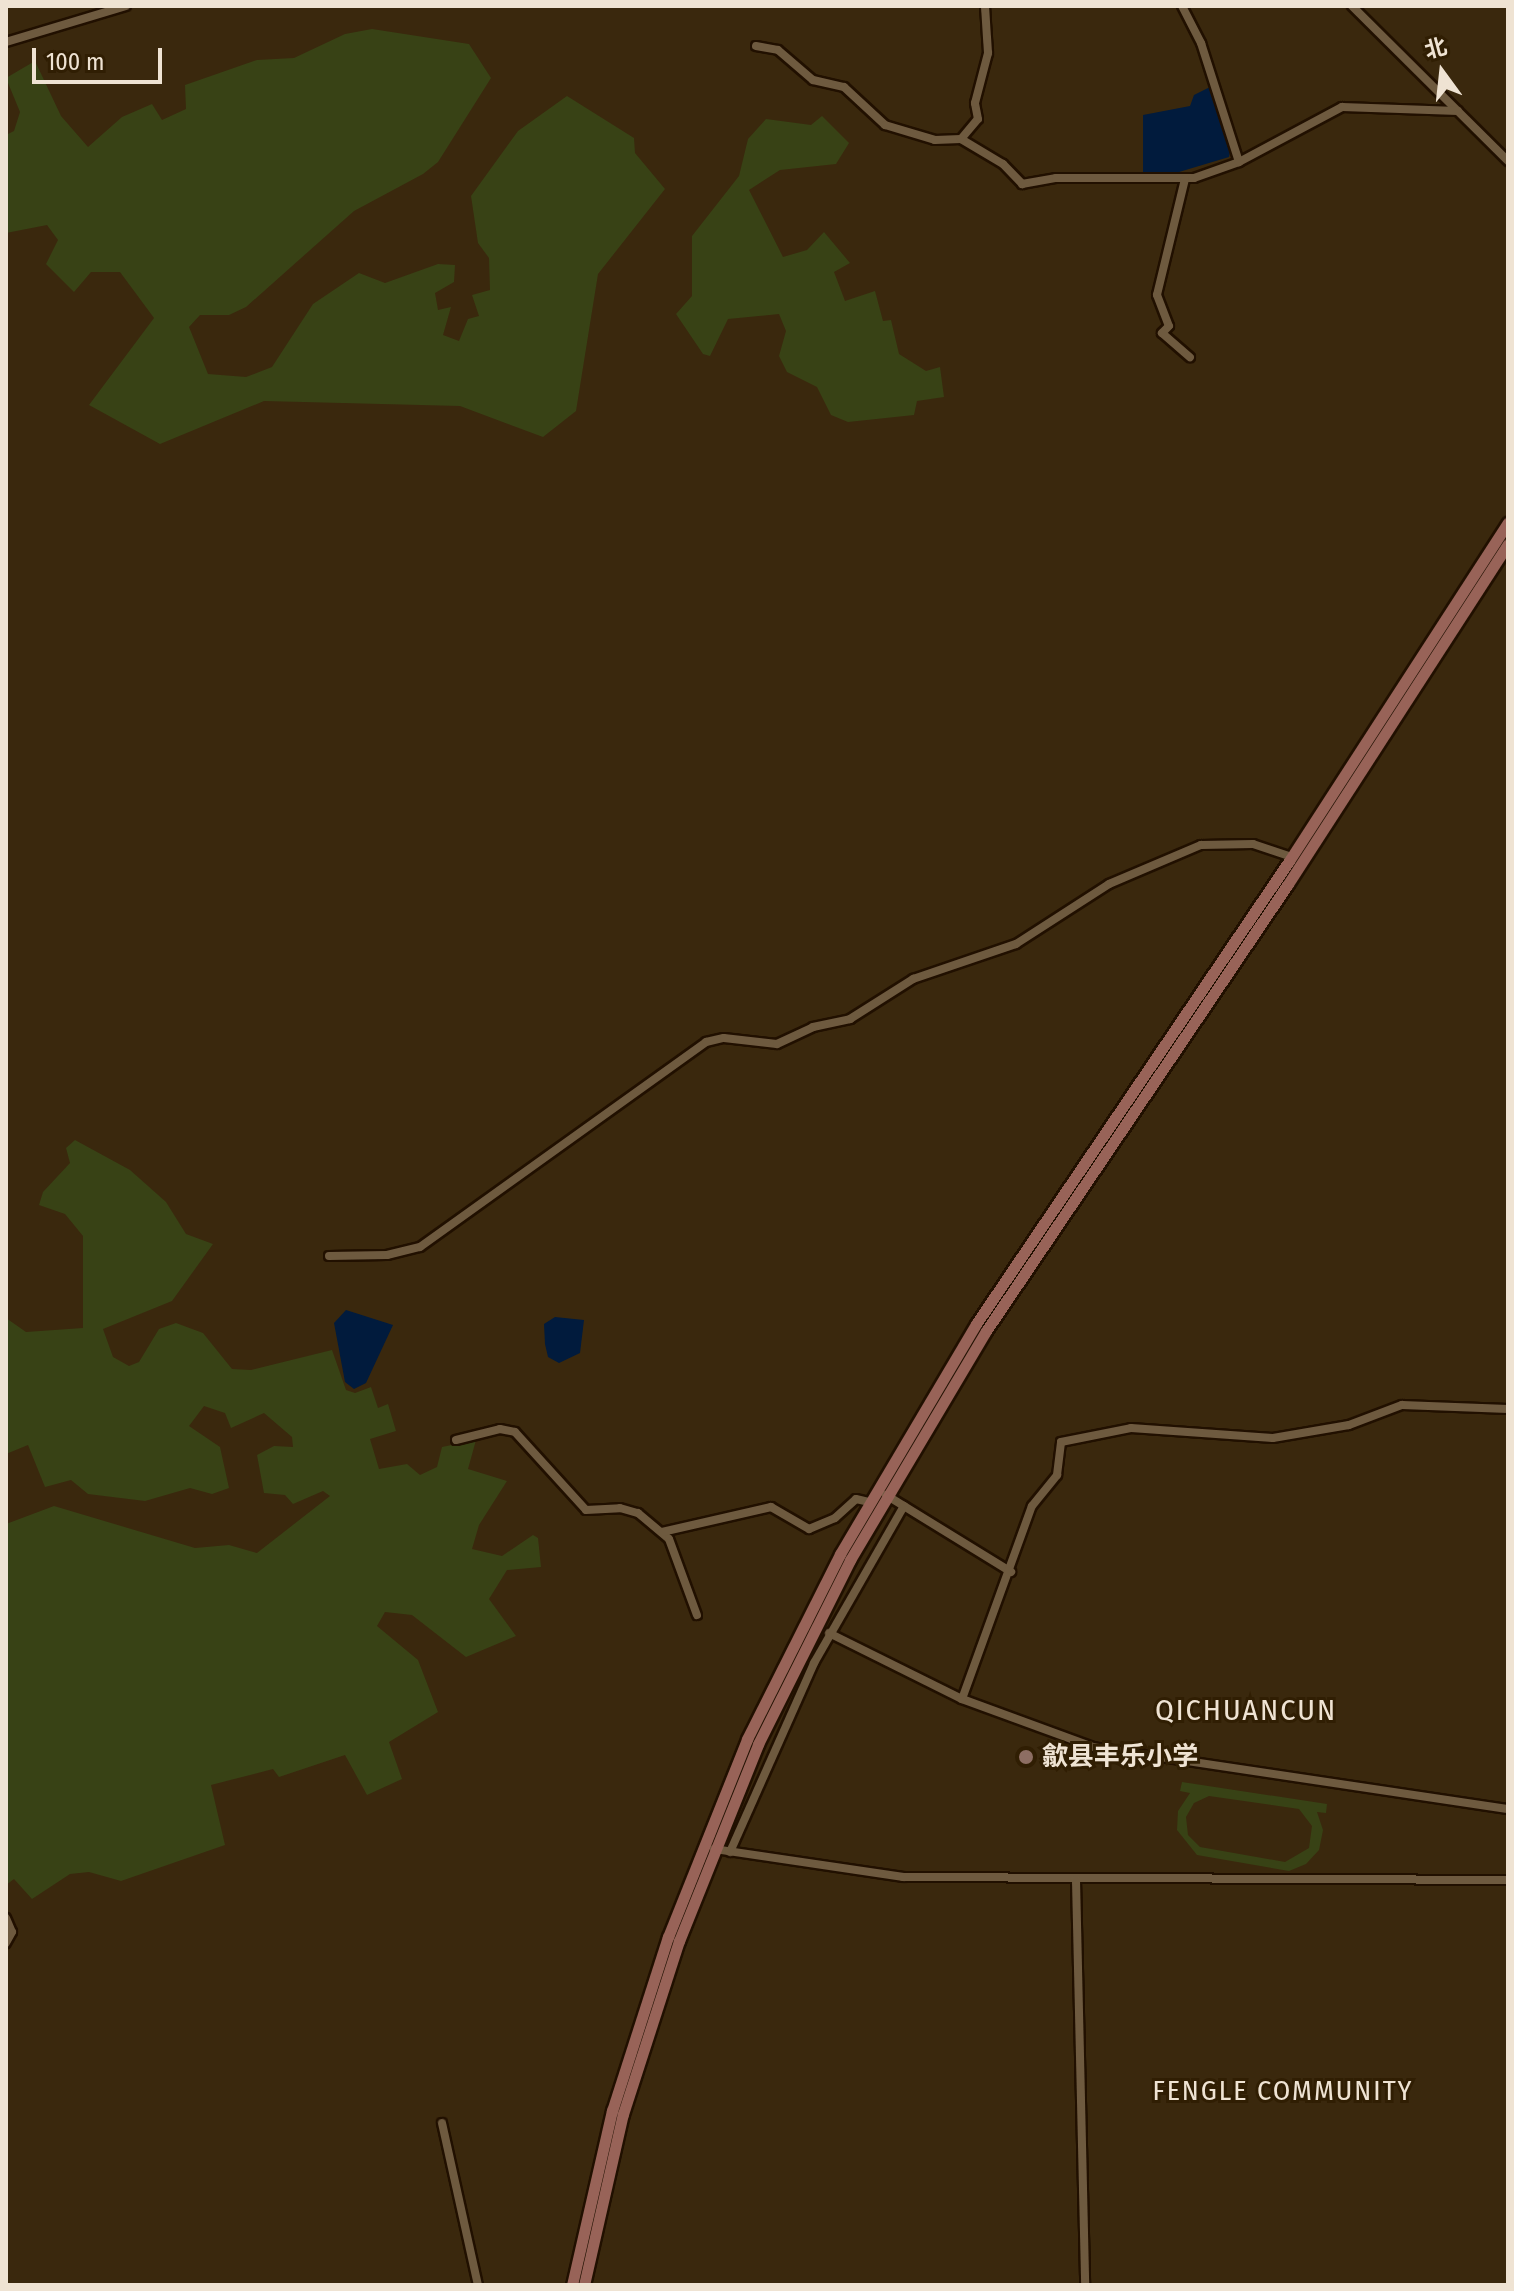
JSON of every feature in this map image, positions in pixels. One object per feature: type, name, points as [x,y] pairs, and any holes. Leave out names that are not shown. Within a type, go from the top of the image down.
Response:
[{"type":"main road","points":[[572,2285],[625,2068],[699,1855],[766,1698],[869,1502],[976,1324],[1292,857],[1508,523]]},
{"type":"main road","points":[[584,2285],[636,2071],[714,1849],[782,1691],[886,1495],[986,1331],[1294,876],[1508,544]]},
{"type":"street","points":[[6,42],[126,6]]},
{"type":"street","points":[[961,139],[978,119],[975,103],[988,53],[985,6]]},
{"type":"street","points":[[1182,6],[1201,43],[1239,162]]},
{"type":"street","points":[[1352,6],[1508,161]]},
{"type":"street","points":[[756,46],[778,50],[813,80],[844,87],[885,125],[935,140],[961,139],[1003,164],[1022,184],[1056,178],[1185,179],[1239,162],[1342,107],[1458,111]]},
{"type":"street","points":[[1185,179],[1157,295],[1169,326],[1162,333],[1190,357]]},
{"type":"street","points":[[329,1256],[387,1255],[420,1247],[706,1042],[724,1038],[777,1044],[813,1027],[850,1019],[913,979],[1016,944],[1109,884],[1201,845],[1253,844],[1292,857]]},
{"type":"street","points":[[962,1699],[1011,1572],[1032,1506],[1057,1475],[1061,1442],[1137,1428],[1273,1438],[1303,1428],[1349,1425],[1402,1405],[1508,1409]]},
{"type":"street","points":[[456,1440],[500,1429],[515,1432],[586,1510],[629,1509],[662,1532],[683,1565],[697,1615]]},
{"type":"street","points":[[886,1495],[1011,1572]]},
{"type":"street","points":[[662,1532],[771,1507],[809,1529],[835,1518],[856,1499],[869,1502]]},
{"type":"street","points":[[730,1852],[829,1633],[904,1506]]},
{"type":"street","points":[[829,1633],[962,1699],[1052,1735],[1117,1752],[1508,1809]]},
{"type":"street","points":[[714,1849],[903,1877],[1508,1880]]},
{"type":"street","points":[[1076,1880],[1085,2285]]},
{"type":"street","points":[[6,1918],[12,1932],[6,1943]]},
{"type":"street","points":[[442,2123],[478,2285]]},
{"type":"green space","points":[[372,29],[469,44],[491,78],[438,162],[423,174],[354,211],[246,307],[229,315],[200,315],[189,327],[208,374],[246,377],[272,367],[313,304],[359,273],[385,283],[438,264],[455,265],[454,282],[435,293],[438,310],[451,307],[443,335],[459,341],[468,319],[479,316],[472,295],[490,290],[489,258],[478,243],[471,196],[518,131],[567,96],[634,138],[635,153],[665,189],[598,274],[576,411],[543,437],[460,406],[264,401],[160,444],[89,405],[154,318],[120,272],[91,272],[74,292],[46,264],[58,240],[47,225],[6,233],[6,135],[14,131],[20,112],[6,78],[35,61],[61,116],[88,147],[122,117],[152,104],[162,120],[186,109],[185,85],[257,60],[294,58],[345,34]]},
{"type":"green space","points":[[822,116],[849,143],[836,164],[780,170],[749,190],[783,257],[807,250],[824,232],[850,263],[834,272],[845,301],[875,291],[883,321],[891,320],[899,354],[926,371],[940,367],[944,397],[917,401],[914,415],[848,422],[831,415],[817,387],[787,372],[779,356],[786,331],[779,314],[728,319],[710,356],[703,354],[676,314],[692,296],[692,236],[739,176],[748,139],[766,119],[811,125]]},
{"type":"green space","points":[[75,1140],[130,1170],[166,1202],[186,1234],[213,1244],[172,1301],[103,1329],[113,1357],[129,1366],[139,1362],[159,1329],[176,1323],[203,1333],[232,1369],[251,1370],[332,1350],[346,1390],[355,1393],[371,1387],[378,1408],[388,1404],[396,1431],[370,1439],[379,1469],[407,1464],[420,1475],[437,1467],[442,1447],[476,1440],[468,1469],[507,1481],[479,1525],[472,1549],[502,1556],[533,1535],[538,1538],[541,1567],[507,1570],[489,1599],[516,1636],[466,1657],[412,1615],[385,1612],[377,1626],[418,1660],[438,1712],[389,1742],[402,1779],[367,1795],[345,1755],[279,1777],[273,1769],[211,1785],[225,1845],[121,1881],[89,1872],[70,1874],[32,1899],[14,1879],[6,1885],[6,1524],[54,1506],[195,1548],[229,1545],[257,1553],[330,1496],[323,1491],[293,1504],[285,1495],[264,1493],[257,1455],[274,1446],[293,1447],[292,1437],[264,1413],[231,1428],[225,1413],[204,1406],[189,1426],[220,1447],[229,1488],[212,1494],[190,1488],[145,1501],[88,1494],[71,1480],[45,1487],[28,1445],[6,1454],[6,1318],[26,1332],[83,1328],[83,1236],[65,1214],[39,1205],[43,1192],[70,1163],[66,1148]]},
{"type":"green space","points":[[1182,1782],[1327,1804],[1326,1813],[1317,1812],[1323,1830],[1319,1850],[1306,1864],[1289,1871],[1197,1855],[1177,1830],[1178,1811],[1190,1793],[1180,1791]],"holes":[[[1209,1796],[1299,1809],[1312,1826],[1309,1848],[1285,1862],[1200,1847],[1188,1835],[1186,1817],[1194,1803]]]},
{"type":"water","points":[[1210,87],[1231,148],[1229,157],[1179,172],[1143,172],[1143,115],[1190,106],[1194,95]]},
{"type":"water","points":[[346,1310],[393,1325],[366,1383],[354,1389],[345,1382],[334,1323]]},
{"type":"water","points":[[555,1317],[584,1320],[580,1353],[559,1363],[548,1357],[545,1344],[544,1324]]},
{"type":"place","name":"歙县丰乐小学","points":[[1026,1757]]},
{"type":"district","name":"QICHUANCUN","points":[[1246,1710]]},
{"type":"district","name":"FENGLE COMMUNITY","points":[[1283,2091]]}]
